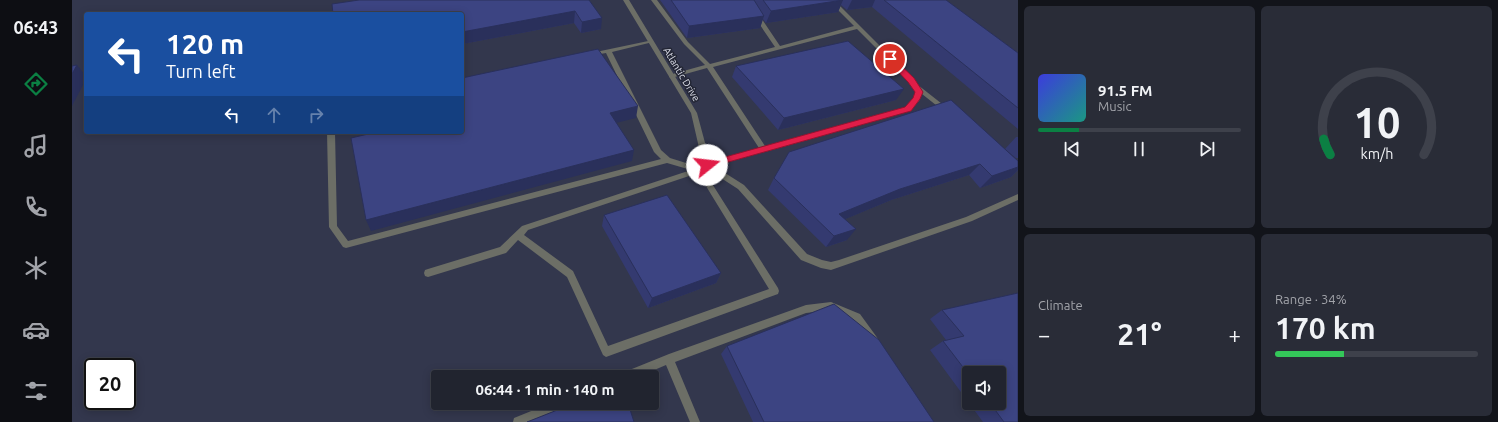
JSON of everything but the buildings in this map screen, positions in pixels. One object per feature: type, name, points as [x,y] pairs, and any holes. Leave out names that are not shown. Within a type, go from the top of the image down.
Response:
[{"type":"street","name":"Atlantic Drive","points":[[518,236],[570,274],[606,352],[775,291],[704,167],[694,113],[626,0]]},
{"type":"street","points":[[654,0],[686,43],[709,66],[764,149]]},
{"type":"street","points":[[746,0],[780,48]]},
{"type":"street","points":[[428,273],[502,250],[525,228],[704,167],[908,109],[916,99],[919,92],[914,85],[831,0]]},
{"type":"street","points":[[671,76],[858,27]]},
{"type":"street","points":[[585,56],[651,41]]},
{"type":"street","points":[[608,51],[658,152],[667,160]]},
{"type":"street","points":[[914,85],[957,118]]},
{"type":"street","points":[[330,134],[333,227],[346,245],[667,160],[704,167],[741,188],[804,256],[821,264],[831,266],[969,219],[1018,197]]},
{"type":"street","points":[[643,370],[806,309],[831,306],[857,316],[880,350]]},
{"type":"street","points":[[669,359],[695,422]]},
{"type":"street","points":[[518,422],[547,410]]},
{"type":"shaded area","points":[[72,0],[1018,0],[1018,422],[72,422]]},
{"type":"route","points":[[707,165],[908,109],[916,99],[919,92],[911,80],[890,59]]}]
